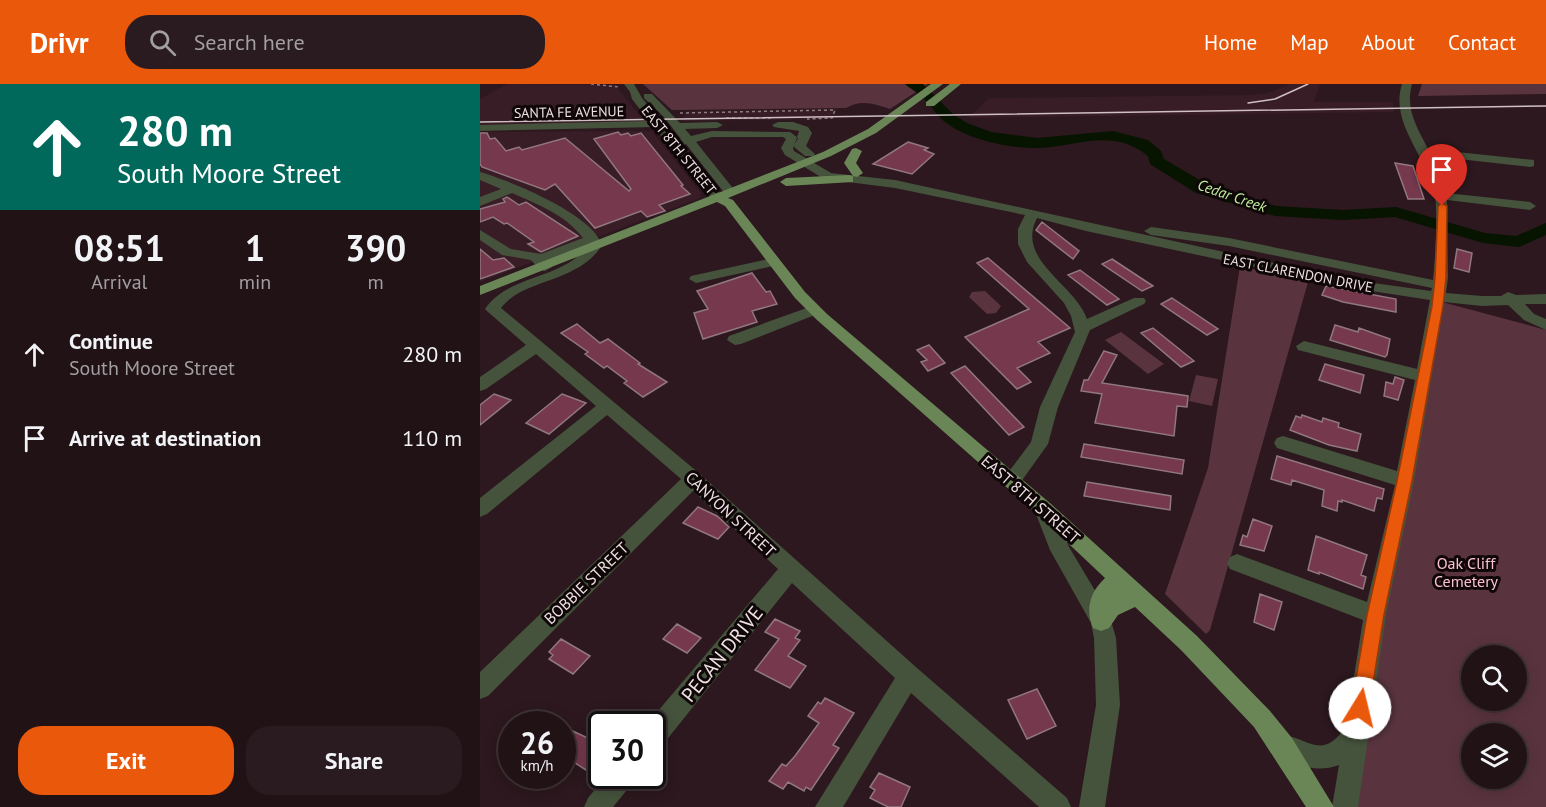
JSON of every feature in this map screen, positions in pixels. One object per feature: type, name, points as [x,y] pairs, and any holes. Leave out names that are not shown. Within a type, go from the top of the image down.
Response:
[{"type":"main road","points":[[480,291],[593,243],[656,229],[725,197],[856,151],[921,103],[938,84]]},
{"type":"main road","points":[[786,182],[872,130],[952,87]]},
{"type":"main road","points":[[725,197],[786,182],[853,176],[850,164],[856,151]]},
{"type":"main road","name":"EAST 8TH STREET","points":[[725,197],[773,262],[815,310],[1120,577],[1235,690],[1283,747],[1321,807]]},
{"type":"main road","points":[[1101,621],[1098,605],[1101,595],[1120,577]]},
{"type":"main road","points":[[1101,621],[1110,608],[1139,595]]},
{"type":"street","points":[[1345,807],[1376,615],[1405,481],[1439,292],[1441,196],[1403,108],[1407,84]]},
{"type":"street","name":"EAST 8TH STREET","points":[[628,87],[647,96],[680,122],[679,140]]},
{"type":"street","name":"EAST 8TH STREET","points":[[628,87],[658,124],[679,140],[725,197]]},
{"type":"street","points":[[680,122],[800,126],[806,133],[800,147],[817,164]]},
{"type":"street","points":[[679,140],[726,122]]},
{"type":"street","name":"SANTA FE AVENUE","points":[[480,128],[658,124]]},
{"type":"street","points":[[679,140],[712,135],[786,134],[792,138],[787,147],[789,153],[817,164]]},
{"type":"street","points":[[1424,153],[1530,163]]},
{"type":"street","name":"EAST CLARENDON DRIVE","points":[[817,164],[836,168],[853,176],[1054,217],[1229,242],[1317,261],[1439,292]]},
{"type":"street","points":[[480,176],[550,204],[593,243]]},
{"type":"street","points":[[480,202],[512,189]]},
{"type":"street","points":[[1441,196],[1530,206]]},
{"type":"street","points":[[1011,481],[1039,444],[1049,407],[1083,332],[1072,303],[1027,251],[1022,236],[1023,228],[1033,213]]},
{"type":"street","name":"EAST CLARENDON DRIVE","points":[[1054,217],[1086,227],[1312,276],[1439,292],[1546,299]]},
{"type":"street","points":[[480,234],[507,252],[531,256],[542,263]]},
{"type":"street","name":"CANYON STREET","points":[[593,243],[588,256],[510,294],[495,304],[494,309],[693,479],[790,569],[1056,806]]},
{"type":"street","points":[[1312,276],[1317,261]]},
{"type":"street","points":[[696,279],[773,262]]},
{"type":"street","name":"EAST CLARENDON DRIVE","points":[[1508,296],[1546,289]]},
{"type":"street","points":[[1508,296],[1529,317],[1546,325]]},
{"type":"street","points":[[1083,327],[1139,301]]},
{"type":"street","points":[[735,340],[815,310]]},
{"type":"street","points":[[480,385],[537,345]]},
{"type":"street","points":[[1304,346],[1424,377]]},
{"type":"street","points":[[480,509],[608,405]]},
{"type":"street","points":[[1283,442],[1405,481]]},
{"type":"street","name":"BOBBIE STREET","points":[[480,687],[693,479]]},
{"type":"street","points":[[1044,509],[1060,550],[1101,621],[1108,668],[1108,705],[1092,807]]},
{"type":"street","points":[[1237,563],[1376,615]]},
{"type":"street","name":"PECAN DRIVE","points":[[666,721],[790,569]]},
{"type":"street","points":[[828,807],[909,676]]},
{"type":"street","points":[[1283,747],[1303,755],[1321,758],[1341,752],[1357,732]]},
{"type":"street","points":[[597,807],[612,789]]},
{"type":"path","points":[[591,84],[628,87]]},
{"type":"path","points":[[680,122],[688,112],[835,110],[832,118],[807,119]]},
{"type":"path","points":[[726,122],[777,118]]},
{"type":"shaded area","points":[[507,84],[615,85],[645,122],[480,126],[480,99]]},
{"type":"shaded area","points":[[1289,84],[1320,84],[1314,102],[1393,102],[1394,112],[968,118],[989,98],[1250,95],[1268,93]]},
{"type":"shaded area","points":[[837,109],[834,119],[681,121],[687,111]]},
{"type":"shaded area","points":[[652,131],[701,193],[700,198],[480,282],[480,132]]},
{"type":"green space","points":[[643,84],[928,84],[890,109],[862,103],[846,108],[672,110]]},
{"type":"green space","points":[[1422,84],[1546,84],[1546,94],[1418,96]]},
{"type":"green space","points":[[1240,266],[1308,282],[1210,630],[1206,634],[1165,594],[1208,468]]},
{"type":"green space","points":[[985,291],[1001,306],[996,313],[987,314],[969,297],[972,292]]},
{"type":"green space","name":"Oak Cliff Cemetery","points":[[1442,302],[1546,330],[1546,807],[1336,807]]},
{"type":"green space","points":[[1121,332],[1164,364],[1148,374],[1105,340]]},
{"type":"green space","points":[[1196,375],[1218,379],[1212,406],[1189,401]]},
{"type":"building","points":[[618,132],[621,135],[628,133],[631,136],[641,133],[683,185],[681,186],[690,194],[659,205],[665,211],[647,217],[641,211],[595,228],[555,184],[545,190],[482,167],[480,164],[480,133],[487,133],[490,139],[495,138],[506,151],[519,147],[522,150],[565,138],[629,191],[631,189],[594,139]]},
{"type":"building","points":[[908,142],[928,148],[924,150],[934,154],[912,174],[873,164]]},
{"type":"building","points":[[1395,163],[1413,166],[1424,199],[1408,199]]},
{"type":"building","points":[[507,197],[519,205],[526,202],[578,236],[541,252],[528,244],[534,242],[507,223],[504,224],[493,217],[480,222],[480,209],[505,202],[503,199]]},
{"type":"building","points":[[1042,222],[1079,251],[1073,259],[1036,230]]},
{"type":"building","points":[[480,249],[493,260],[504,258],[514,267],[480,279]]},
{"type":"building","points":[[1457,249],[1472,253],[1469,272],[1454,268]]},
{"type":"building","points":[[988,258],[1070,328],[1038,342],[1050,353],[1017,368],[1031,382],[1017,389],[965,337],[1029,309],[977,263]]},
{"type":"building","points":[[1112,259],[1153,286],[1142,291],[1102,264]]},
{"type":"building","points":[[1080,270],[1119,299],[1107,305],[1068,275]]},
{"type":"building","points":[[752,273],[766,292],[770,291],[777,304],[752,311],[757,322],[703,339],[694,313],[708,309],[697,291]]},
{"type":"building","points":[[1326,286],[1396,299],[1396,312],[1343,302],[1322,295]]},
{"type":"building","points":[[1172,298],[1218,329],[1207,335],[1161,304]]},
{"type":"building","points":[[577,324],[600,343],[608,339],[640,363],[638,364],[667,382],[643,397],[624,383],[627,381],[607,366],[604,368],[585,354],[588,352],[561,333]]},
{"type":"building","points":[[1335,325],[1358,332],[1359,328],[1390,339],[1387,355],[1385,357],[1330,340]]},
{"type":"building","points":[[1153,328],[1194,361],[1181,367],[1141,333]]},
{"type":"building","points":[[929,345],[945,363],[928,371],[921,362],[927,360],[917,350]]},
{"type":"building","points":[[1104,351],[1117,355],[1102,383],[1188,396],[1187,407],[1177,406],[1174,436],[1095,423],[1102,394],[1081,391],[1084,380],[1088,380]]},
{"type":"building","points":[[1325,364],[1364,375],[1360,393],[1319,380]]},
{"type":"building","points":[[965,366],[1024,427],[1009,435],[951,373]]},
{"type":"building","points":[[1395,377],[1404,380],[1398,400],[1384,396],[1386,382],[1393,384]]},
{"type":"building","points":[[494,394],[511,400],[480,425],[480,405]]},
{"type":"building","points":[[562,394],[586,403],[549,434],[526,423]]},
{"type":"building","points":[[1302,415],[1322,422],[1323,418],[1339,423],[1338,427],[1361,434],[1357,451],[1329,445],[1290,430],[1296,416],[1301,418]]},
{"type":"building","points":[[1084,444],[1184,460],[1182,474],[1081,457]]},
{"type":"building","points":[[1277,456],[1384,489],[1382,499],[1377,498],[1374,511],[1342,500],[1342,502],[1338,501],[1337,511],[1322,506],[1324,490],[1292,480],[1291,485],[1271,479]]},
{"type":"building","points":[[1087,482],[1171,496],[1170,510],[1084,496]]},
{"type":"building","points":[[698,507],[717,516],[729,527],[718,539],[683,523]]},
{"type":"building","points":[[1253,519],[1272,526],[1264,551],[1240,545],[1243,535],[1247,537]]},
{"type":"building","points":[[1316,536],[1367,555],[1361,575],[1366,577],[1363,589],[1308,570]]},
{"type":"building","points":[[1260,594],[1282,602],[1274,630],[1254,622]]},
{"type":"building","points":[[775,619],[800,631],[795,638],[800,640],[788,656],[806,666],[790,688],[755,670],[779,639],[765,632]]},
{"type":"building","points":[[677,624],[701,638],[687,653],[663,639]]},
{"type":"building","points":[[561,639],[590,656],[573,674],[549,659],[553,655],[549,652]]},
{"type":"building","points":[[1037,689],[1056,726],[1027,739],[1008,700]]},
{"type":"building","points":[[825,698],[854,713],[833,745],[839,748],[811,790],[806,787],[804,791],[788,782],[783,789],[769,781],[782,764],[786,766],[795,756],[819,723],[808,716],[818,702],[821,704]]},
{"type":"building","points":[[576,733],[588,738],[588,771],[576,764]]},
{"type":"building","points":[[879,773],[910,787],[901,807],[888,807],[870,798],[875,790],[870,787]]},
{"type":"waterway","name":"Cedar Creek","points":[[912,84],[928,94],[949,118],[978,133],[1034,143],[1098,135],[1128,138],[1156,154],[1156,161],[1202,189],[1275,211],[1343,215],[1396,212],[1483,238],[1519,242],[1546,228]]},
{"type":"tram line","points":[[1248,103],[1275,99],[1308,84]]},
{"type":"tram line","points":[[480,122],[1546,106]]},
{"type":"route","points":[[1360,708],[1437,306],[1441,278],[1442,206]]}]
